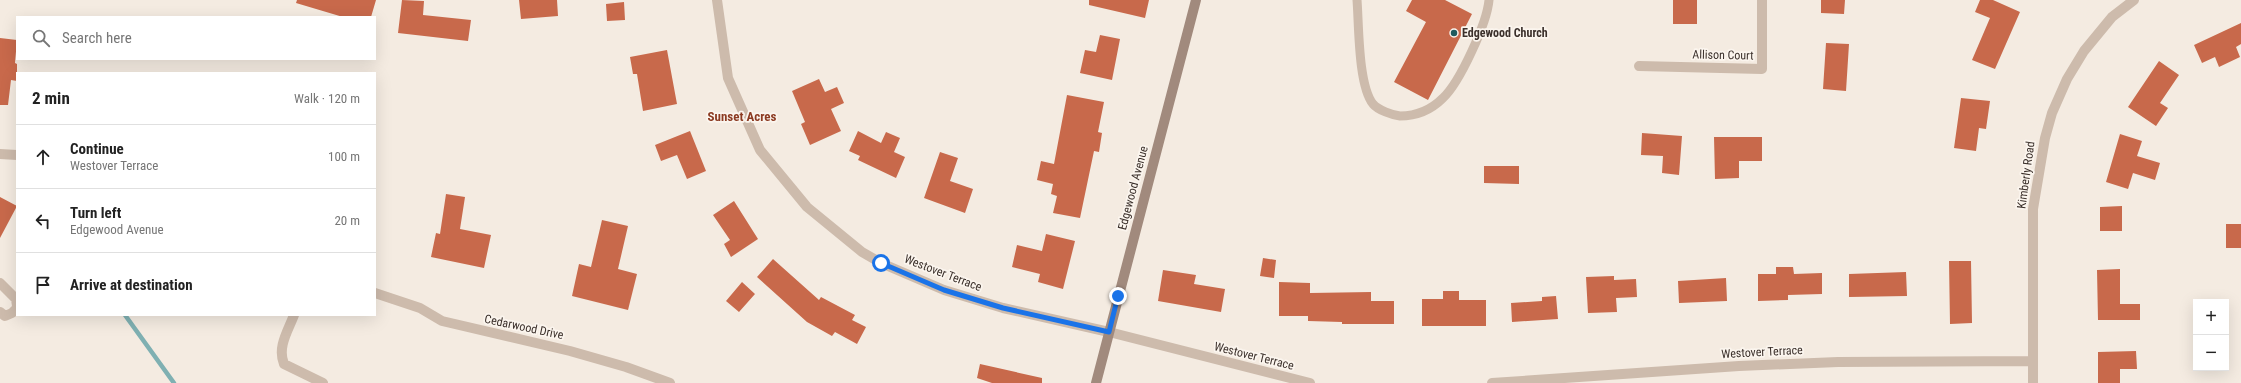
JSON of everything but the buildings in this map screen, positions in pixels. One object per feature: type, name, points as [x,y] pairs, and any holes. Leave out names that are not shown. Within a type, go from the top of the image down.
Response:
[{"type":"street","name":"Westover Terrace","points":[[717,0],[728,78],[760,150],[807,207],[862,252],[881,263],[944,290],[1003,308],[1109,332],[1310,383]]},
{"type":"street","name":"Edgewood Avenue","points":[[1096,383],[1196,0]]},
{"type":"street","name":"Allison Court","points":[[1639,66],[1762,69],[1762,0]]},
{"type":"street","name":"Kimberly Road","points":[[2033,383],[2033,208],[2044,138],[2067,79],[2084,51],[2112,17],[2134,0]]},
{"type":"street","points":[[0,154],[16,155]]},
{"type":"street","points":[[0,283],[16,299]]},
{"type":"street","name":"Cedarwood Drive","points":[[376,293],[420,308],[442,321],[570,351],[626,367],[670,383]]},
{"type":"street","points":[[0,312],[5,316],[12,313],[16,308]]},
{"type":"street","points":[[294,316],[283,341],[281,356],[284,364],[323,383]]},
{"type":"street","name":"Westover Terrace","points":[[1492,383],[1740,366],[1838,362],[2033,360]]},
{"type":"lane","points":[[1357,0],[1364,86],[1374,104],[1394,116],[1414,116],[1430,108],[1444,97],[1467,61],[1482,28],[1489,0]]},
{"type":"waterway","points":[[126,316],[174,383]]},
{"type":"place","name":"Edgewood Church","points":[[1454,33]]},
{"type":"district","name":"Sunset Acres","points":[[742,116]]},
{"type":"route","points":[[881,263],[944,290],[1003,308],[1109,332],[1118,296]]}]
